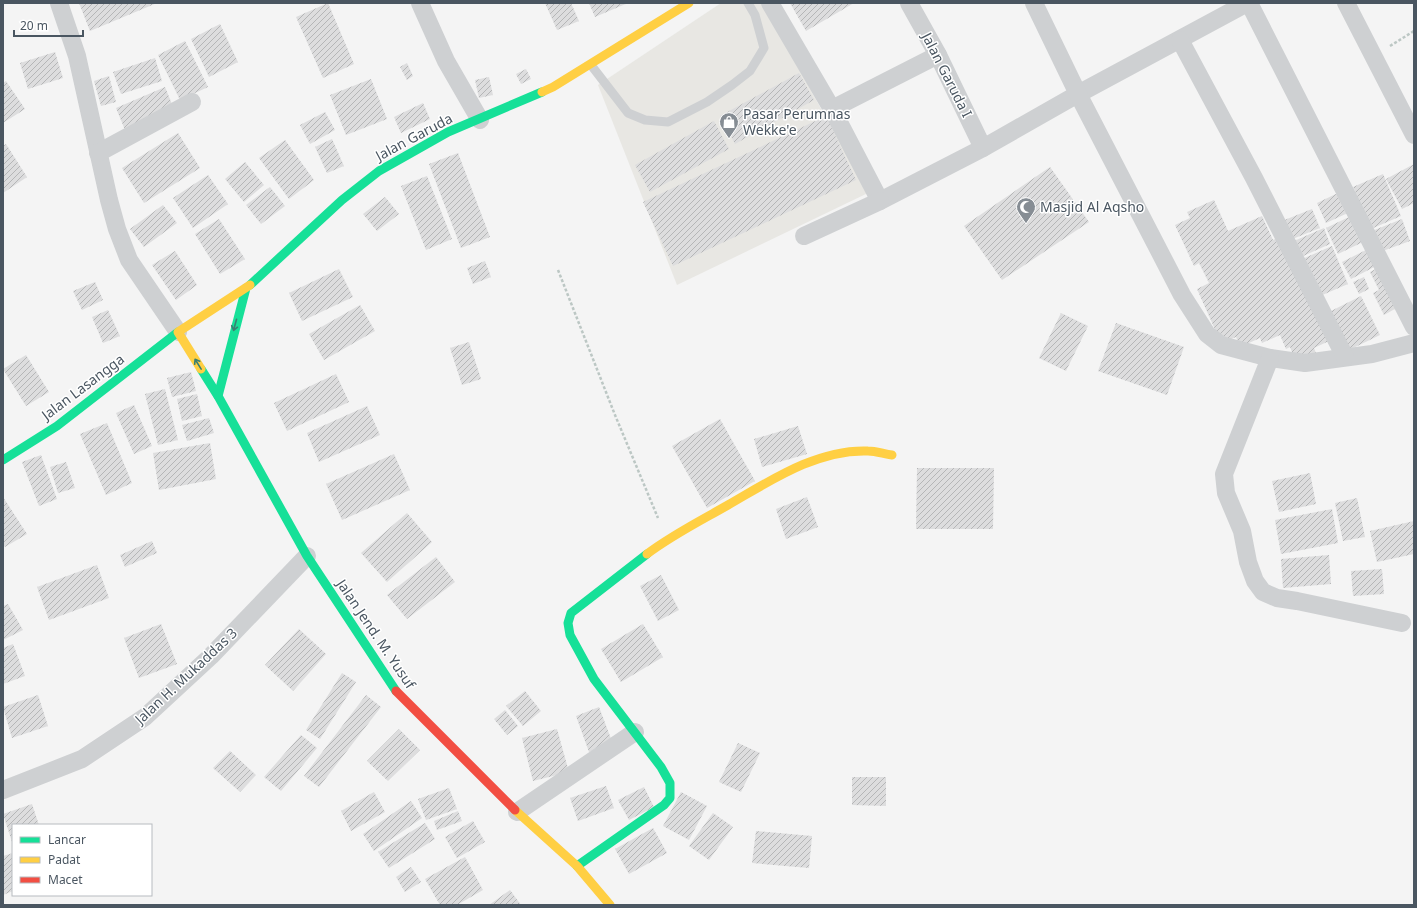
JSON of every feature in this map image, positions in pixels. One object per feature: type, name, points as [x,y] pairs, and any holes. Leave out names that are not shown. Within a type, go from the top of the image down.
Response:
[{"type":"main road","name":"Jalan Garuda","points":[[178,332],[246,288],[342,200],[379,171],[448,132],[480,120],[553,87],[591,65],[689,3]]},
{"type":"main road","points":[[218,396],[246,288]]},
{"type":"main road","name":"Jalan Jend. M. Yusuf","points":[[178,332],[218,396],[306,556],[397,694],[518,812],[577,866],[604,903]]},
{"type":"main road","name":"Jalan Lasangga","points":[[3,460],[57,426],[178,332]]},
{"type":"main road","points":[[577,866],[664,805],[670,798],[670,783],[661,767],[594,680],[570,635],[568,623],[571,613],[667,538],[791,470],[819,459],[868,451],[892,455]]},
{"type":"street","points":[[59,3],[77,56],[108,200],[129,260],[178,332]]},
{"type":"street","points":[[420,3],[446,61],[480,120]]},
{"type":"street","points":[[770,3],[832,110],[880,201]]},
{"type":"street","name":"Jalan Garuda I","points":[[909,3],[938,55],[984,148]]},
{"type":"street","points":[[1034,3],[1078,94],[1182,295],[1206,334],[1221,345],[1270,358],[1305,363],[1372,354],[1414,343]]},
{"type":"street","points":[[804,236],[880,201],[984,148],[1078,94],[1248,3],[1414,326]]},
{"type":"street","points":[[1346,3],[1414,136]]},
{"type":"street","points":[[1180,40],[1254,178],[1345,357]]},
{"type":"street","points":[[832,110],[938,55]]},
{"type":"street","points":[[98,153],[192,102]]},
{"type":"street","points":[[1270,358],[1224,474],[1226,493],[1242,531],[1248,562],[1255,581],[1263,592],[1277,598],[1402,623]]},
{"type":"street","name":"Jalan H. Mukaddas 3","points":[[3,790],[82,759],[145,717],[211,656],[306,556]]},
{"type":"street","points":[[518,812],[635,732]]},
{"type":"lane","points":[[591,65],[628,113],[645,120],[668,122],[707,102],[750,71],[764,48],[755,15],[748,3]]},
{"type":"path","points":[[1374,56],[1414,31]]},
{"type":"path","points":[[558,270],[615,415],[667,538]]},
{"type":"shaded area","name":"Pasar Perumnas Wekke'e","points":[[721,3],[762,3],[868,193],[677,285],[598,85]]},
{"type":"building","points":[[79,3],[157,3],[90,31]]},
{"type":"building","points":[[328,3],[354,64],[323,78],[296,17]]},
{"type":"building","points":[[545,3],[571,3],[579,21],[557,30]]},
{"type":"building","points":[[589,3],[628,3],[595,17]]},
{"type":"building","points":[[790,3],[854,3],[806,31]]},
{"type":"building","points":[[220,24],[238,62],[209,77],[191,39]]},
{"type":"building","points":[[185,41],[208,87],[180,100],[158,55]]},
{"type":"building","points":[[55,52],[63,78],[28,89],[20,63]]},
{"type":"building","points":[[155,58],[162,81],[121,94],[113,72]]},
{"type":"building","points":[[407,63],[413,76],[407,80],[400,67]]},
{"type":"building","points":[[526,69],[531,79],[521,84],[516,74]]},
{"type":"building","points":[[799,73],[814,100],[735,144],[720,116]]},
{"type":"building","points":[[109,76],[116,102],[101,106],[94,81]]},
{"type":"building","points":[[489,77],[493,95],[479,98],[475,80]]},
{"type":"building","points":[[371,79],[387,119],[346,135],[330,95]]},
{"type":"building","points":[[6,81],[25,109],[3,123],[3,83]]},
{"type":"building","points":[[165,87],[174,109],[125,130],[116,108]]},
{"type":"building","points":[[423,103],[430,119],[401,133],[394,117]]},
{"type":"building","points":[[325,112],[335,130],[310,144],[300,125]]},
{"type":"building","points":[[826,116],[856,180],[673,266],[643,202]]},
{"type":"building","points":[[714,121],[729,149],[650,192],[635,165]]},
{"type":"building","points":[[178,133],[200,168],[144,203],[122,168]]},
{"type":"building","points":[[332,139],[344,166],[327,173],[315,147]]},
{"type":"building","points":[[285,140],[314,180],[289,199],[259,158]]},
{"type":"building","points":[[6,144],[27,177],[3,193],[3,146]]},
{"type":"building","points":[[458,153],[490,237],[461,248],[429,164]]},
{"type":"building","points":[[245,162],[264,185],[244,202],[225,179]]},
{"type":"building","points":[[1414,164],[1414,203],[1402,209],[1386,179]]},
{"type":"building","name":"Masjid Al Aqsho","points":[[1050,167],[1089,222],[1002,280],[964,226]]},
{"type":"building","points":[[1383,174],[1401,216],[1371,229],[1353,187]]},
{"type":"building","points":[[208,175],[228,204],[193,228],[173,198]]},
{"type":"building","points":[[427,176],[452,239],[426,250],[401,186]]},
{"type":"building","points":[[270,187],[285,206],[261,224],[246,205]]},
{"type":"building","points":[[1340,192],[1350,212],[1326,223],[1317,203]]},
{"type":"building","points":[[385,197],[399,214],[377,231],[363,214]]},
{"type":"building","points":[[1214,200],[1228,231],[1262,216],[1273,240],[1281,236],[1329,341],[1314,348],[1316,353],[1296,362],[1290,347],[1286,349],[1280,335],[1262,343],[1260,338],[1240,347],[1236,337],[1221,343],[1197,289],[1209,283],[1199,263],[1194,266],[1175,225],[1190,218],[1187,212]]},
{"type":"building","points":[[163,205],[177,223],[144,247],[130,229]]},
{"type":"building","points":[[1312,209],[1320,228],[1290,240],[1282,221]]},
{"type":"building","points":[[1351,216],[1363,242],[1338,254],[1326,228]]},
{"type":"building","points":[[219,219],[245,259],[220,274],[195,234]]},
{"type":"building","points":[[1402,219],[1410,241],[1380,252],[1372,231]]},
{"type":"building","points":[[1324,228],[1330,244],[1301,257],[1294,241]]},
{"type":"building","points":[[1332,246],[1348,284],[1320,296],[1300,260]]},
{"type":"building","points":[[1370,248],[1378,265],[1351,279],[1342,262]]},
{"type":"building","points":[[175,251],[197,285],[176,300],[152,265]]},
{"type":"building","points":[[485,261],[491,277],[473,284],[467,268]]},
{"type":"building","points":[[1381,266],[1402,305],[1384,315],[1373,293],[1379,290],[1370,272]]},
{"type":"building","points":[[339,269],[353,297],[302,321],[289,293]]},
{"type":"building","points":[[1364,277],[1369,289],[1359,294],[1353,282]]},
{"type":"building","points":[[95,282],[103,300],[82,310],[73,291]]},
{"type":"building","points":[[1361,296],[1380,335],[1349,350],[1331,311]]},
{"type":"building","points":[[360,305],[375,331],[324,360],[309,334]]},
{"type":"building","points":[[108,310],[120,336],[103,343],[92,317]]},
{"type":"building","points":[[1061,313],[1088,326],[1066,371],[1039,358]]},
{"type":"building","points":[[1116,323],[1184,347],[1167,395],[1098,371]]},
{"type":"building","points":[[469,342],[481,379],[462,385],[450,348]]},
{"type":"building","points":[[26,355],[49,392],[26,406],[3,369]]},
{"type":"building","points":[[191,372],[196,391],[172,397],[167,378]]},
{"type":"building","points":[[336,374],[349,402],[287,431],[274,403]]},
{"type":"building","points":[[165,389],[178,440],[158,445],[145,394]]},
{"type":"building","points":[[197,394],[202,416],[182,421],[177,399]]},
{"type":"building","points":[[134,405],[152,446],[134,454],[116,413]]},
{"type":"building","points":[[367,406],[380,435],[319,462],[307,433]]},
{"type":"building","points":[[209,418],[214,433],[187,441],[182,425]]},
{"type":"building","points":[[720,419],[755,481],[707,508],[672,446]]},
{"type":"building","points":[[107,423],[132,483],[106,495],[80,434]]},
{"type":"building","points":[[798,426],[807,454],[762,467],[754,439]]},
{"type":"building","points":[[210,443],[216,479],[159,490],[153,453]]},
{"type":"building","points":[[394,454],[410,490],[342,520],[326,484]]},
{"type":"building","points":[[41,455],[57,499],[39,506],[22,462]]},
{"type":"building","points":[[66,462],[75,488],[58,493],[50,467]]},
{"type":"building","points":[[917,468],[994,468],[993,529],[916,529]]},
{"type":"building","points":[[1310,473],[1316,504],[1279,512],[1272,481]]},
{"type":"building","points":[[3,497],[27,534],[5,547],[3,545]]},
{"type":"building","points":[[807,497],[818,527],[786,539],[776,509]]},
{"type":"building","points":[[1357,498],[1365,537],[1343,541],[1335,503]]},
{"type":"building","points":[[1332,509],[1338,543],[1281,554],[1275,520]]},
{"type":"building","points":[[407,513],[432,542],[387,582],[361,553]]},
{"type":"building","points":[[1414,521],[1414,554],[1377,562],[1370,531]]},
{"type":"building","points":[[152,541],[157,553],[125,567],[120,555]]},
{"type":"building","points":[[1329,555],[1331,584],[1283,588],[1281,559]]},
{"type":"building","points":[[436,557],[455,582],[407,619],[387,595]]},
{"type":"building","points":[[97,565],[109,598],[49,620],[37,587]]},
{"type":"building","points":[[1382,569],[1384,594],[1353,596],[1351,571]]},
{"type":"building","points":[[661,575],[679,610],[658,621],[640,586]]},
{"type":"building","points":[[8,604],[23,630],[3,640],[3,606]]},
{"type":"building","points":[[161,624],[177,664],[139,678],[124,638]]},
{"type":"building","points":[[643,624],[663,657],[621,682],[601,649]]},
{"type":"building","points":[[299,629],[326,654],[293,691],[265,665]]},
{"type":"building","points":[[13,644],[25,676],[3,684],[3,648]]},
{"type":"building","points":[[342,673],[356,682],[320,739],[306,730]]},
{"type":"building","points":[[525,691],[541,711],[523,726],[506,706]]},
{"type":"building","points":[[38,695],[48,726],[12,738],[3,707]]},
{"type":"building","points":[[366,695],[381,707],[319,787],[304,776]]},
{"type":"building","points":[[599,707],[613,744],[589,752],[576,716]]},
{"type":"building","points":[[505,710],[518,726],[507,735],[494,719]]},
{"type":"building","points":[[399,729],[420,750],[388,781],[367,761]]},
{"type":"building","points":[[557,729],[569,772],[533,781],[522,738]]},
{"type":"building","points":[[301,735],[317,748],[281,791],[264,777]]},
{"type":"building","points":[[738,743],[760,753],[741,792],[719,782]]},
{"type":"building","points":[[230,751],[256,775],[240,792],[213,768]]},
{"type":"building","points":[[852,777],[886,777],[886,806],[852,805]]},
{"type":"building","points":[[606,786],[614,808],[578,821],[570,798]]},
{"type":"building","points":[[644,787],[654,807],[629,820],[618,800]]},
{"type":"building","points":[[449,788],[457,809],[426,820],[418,799]]},
{"type":"building","points":[[374,792],[385,812],[351,831],[341,811]]},
{"type":"building","points":[[681,792],[707,806],[689,840],[663,826]]},
{"type":"building","points":[[411,801],[422,818],[374,851],[363,834]]},
{"type":"building","points":[[32,804],[39,824],[12,824],[12,842],[3,814]]},
{"type":"building","points":[[458,811],[462,821],[437,830],[434,821]]},
{"type":"building","points":[[713,813],[733,827],[709,860],[689,846]]},
{"type":"building","points":[[473,821],[485,842],[457,858],[445,837]]},
{"type":"building","points":[[425,823],[435,839],[389,868],[378,852]]},
{"type":"building","points":[[653,828],[667,853],[629,874],[615,849]]},
{"type":"building","points":[[756,831],[812,836],[809,868],[752,863]]},
{"type":"building","points":[[12,853],[12,891],[3,895],[3,856]]},
{"type":"building","points":[[465,857],[483,890],[457,905],[440,905],[425,879]]},
{"type":"building","points":[[411,867],[421,882],[405,892],[396,877]]},
{"type":"building","points":[[510,890],[521,905],[489,905]]},
{"type":"traffic: fast","points":[[250,285],[342,200],[379,171],[448,132],[542,92]]},
{"type":"traffic: fast","points":[[218,396],[246,288]]},
{"type":"traffic: fast","points":[[3,460],[57,426],[178,332]]},
{"type":"traffic: fast","points":[[201,369],[218,396],[307,556],[396,691]]},
{"type":"traffic: fast","points":[[577,866],[664,805],[670,798],[670,783],[661,767],[594,679],[570,635],[568,623],[571,613],[647,554]]},
{"type":"traffic: slow","points":[[542,92],[553,87],[689,3]]},
{"type":"traffic: slow","points":[[201,369],[178,332],[250,285]]},
{"type":"traffic: slow","points":[[647,554],[676,534],[760,486],[812,461],[831,455],[849,452],[871,451],[892,455]]},
{"type":"traffic: slow","points":[[515,810],[577,866],[610,905]]},
{"type":"traffic: jam","points":[[396,691],[515,810]]},
{"type":"place","name":"Pasar Perumnas Wekke'e","points":[[729,139]]},
{"type":"place","name":"Masjid Al Aqsho","points":[[1026,224]]}]
